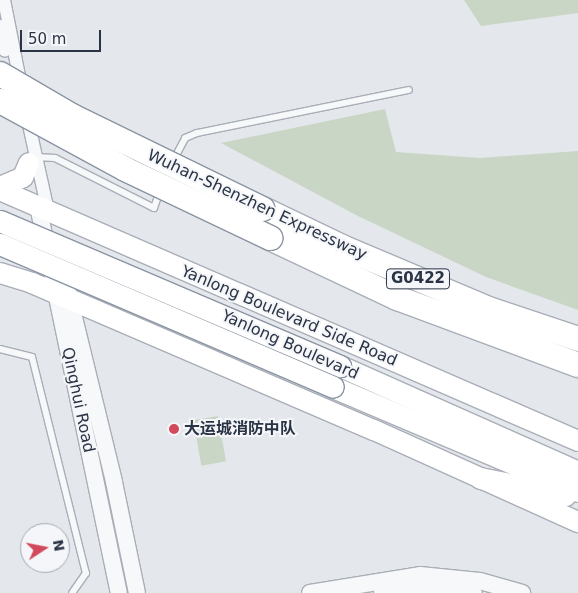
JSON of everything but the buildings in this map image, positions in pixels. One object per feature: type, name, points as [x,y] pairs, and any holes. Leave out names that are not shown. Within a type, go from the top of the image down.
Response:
[{"type":"highway","name":"Wuhan-Shenzhen Expressway","points":[[0,74],[72,116],[342,247],[490,309],[578,339]]},
{"type":"highway","name":"Wuhan-Shenzhen Expressway","points":[[0,101],[125,169],[397,298],[578,365]]},
{"type":"highway","name":"Yanlong Boulevard","points":[[0,222],[64,246],[578,472]]},
{"type":"highway","name":"Yanlong Boulevard","points":[[0,244],[578,491]]},
{"type":"highway","points":[[480,478],[578,497]]},
{"type":"main road","points":[[0,188],[24,177],[32,160]]},
{"type":"main road","name":"Yanlong Boulevard Side Road","points":[[0,188],[578,441]]},
{"type":"main road","points":[[0,273],[63,297],[578,522]]},
{"type":"street","points":[[4,0],[32,160]]},
{"type":"street","points":[[0,26],[43,208]]},
{"type":"street","name":"Qinghui Road","points":[[43,208],[63,297],[119,593]]},
{"type":"street","name":"Qinghui Road","points":[[63,297],[114,482],[137,593]]},
{"type":"street","points":[[310,593],[420,575],[480,581],[522,593]]},
{"type":"street","points":[[382,593],[444,591],[474,593]]},
{"type":"lane","points":[[168,174],[178,148],[185,138],[197,133],[409,90]]},
{"type":"lane","points":[[32,160],[55,158],[154,208],[164,182]]},
{"type":"lane","points":[[0,349],[32,357],[86,573],[72,593]]},
{"type":"green space","points":[[464,0],[578,0],[578,13],[481,26]]},
{"type":"green space","points":[[385,109],[396,152],[480,158],[578,151],[578,310],[486,277],[356,215],[221,143]]},
{"type":"green space","points":[[218,416],[226,461],[201,466],[193,420]]},
{"type":"place","name":"大运城消防中队","points":[[174,429]]}]
